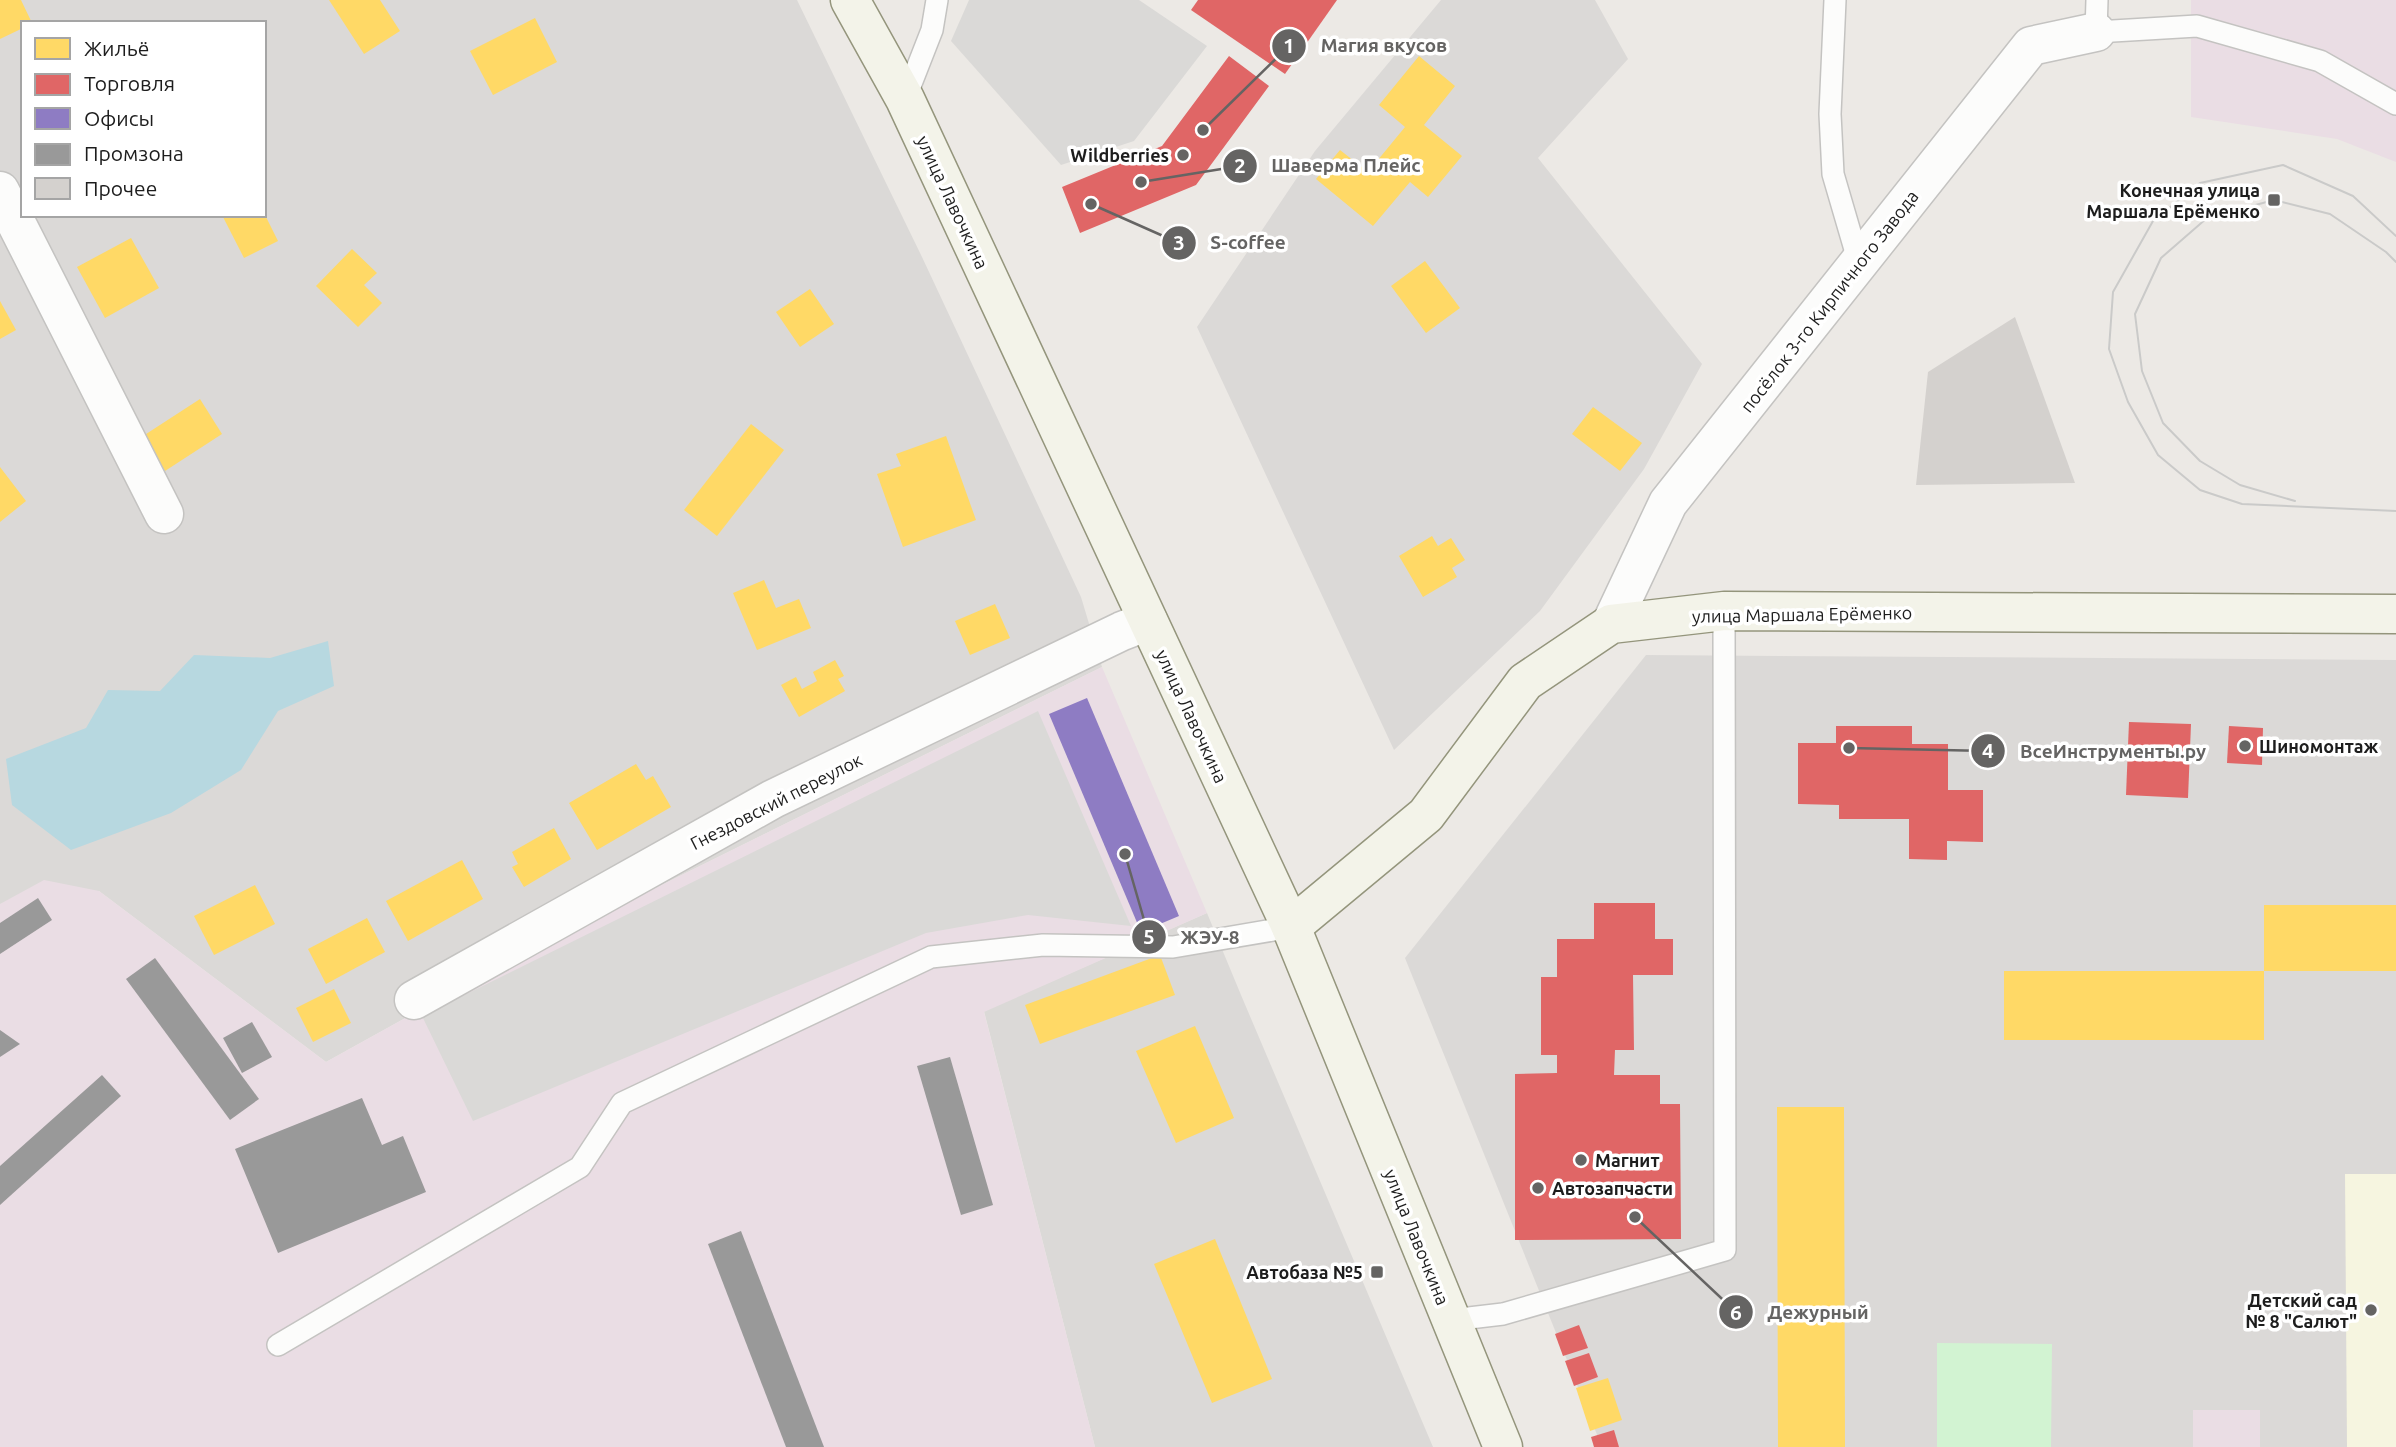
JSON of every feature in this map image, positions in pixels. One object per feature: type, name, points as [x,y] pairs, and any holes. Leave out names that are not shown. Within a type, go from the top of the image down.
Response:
[{"type":"main road","name":"улица Лавочкина","points":[[850,0],[905,99],[1291,927],[1503,1447]]},
{"type":"main road","name":"улица Маршала Ерёменко","points":[[1291,927],[1426,815],[1525,682],[1611,624],[1724,611],[2396,614]]},
{"type":"street","name":"посёлок 3-го Кирпичного Завода","points":[[1611,624],[1668,503],[2031,46],[2097,16]]},
{"type":"street","points":[[0,191],[164,514]]},
{"type":"street","name":"Гнездовский переулок","points":[[414,1000],[773,799],[1122,631],[1148,621]]},
{"type":"lane","points":[[905,99],[932,30],[937,0]]},
{"type":"lane","points":[[1835,0],[1830,114],[1833,174],[1859,263]]},
{"type":"lane","points":[[2097,16],[2197,26],[2320,61],[2396,104]]},
{"type":"lane","points":[[1452,1320],[1503,1314],[1725,1250],[1724,611]]},
{"type":"lane","points":[[278,1345],[580,1167],[622,1103],[931,957],[1044,945],[1173,947],[1291,927]]},
{"type":"shaded area","points":[[0,0],[797,0],[922,257],[1081,597],[1102,667],[510,960],[326,1062],[99,891],[0,904]]},
{"type":"shaded area","points":[[969,0],[1139,0],[1207,46],[1134,141],[1061,165],[951,41]]},
{"type":"shaded area","points":[[1441,0],[1595,0],[1628,59],[1538,158],[1702,364],[1644,469],[1540,611],[1394,750],[1197,327],[1315,151]]},
{"type":"shaded area","points":[[2191,0],[2396,0],[2396,162],[2337,139],[2191,117]]},
{"type":"shaded area","points":[[1646,655],[2396,660],[2396,1447],[1602,1447],[1405,958]]},
{"type":"shaded area","points":[[1102,667],[1207,913],[984,1012],[1095,1447],[0,1447],[0,904],[44,880],[99,891],[326,1062],[510,960]]},
{"type":"shaded area","points":[[1038,711],[1131,926],[1028,915],[926,933],[473,1121],[422,1016]]},
{"type":"shaded area","points":[[1207,913],[1433,1447],[1095,1447],[984,1011]]},
{"type":"shaded area","name":"Детский сад № 8 \"Салют\"","points":[[2345,1174],[2396,1174],[2396,1447],[2347,1447]]},
{"type":"shaded area","points":[[2193,1410],[2260,1410],[2260,1447],[2193,1447]]},
{"type":"green space","points":[[1937,1343],[2052,1344],[2051,1447],[1937,1447]]},
{"type":"water","points":[[328,641],[334,686],[278,711],[241,770],[171,813],[71,850],[12,805],[6,759],[86,728],[108,690],[160,691],[194,655],[270,658]]},
{"type":"building: Жильё","points":[[0,0],[21,0],[31,21],[21,21],[21,29],[0,39]]},
{"type":"building: Жильё","points":[[329,0],[380,0],[400,31],[364,54]]},
{"type":"building: Жильё","points":[[535,18],[557,62],[493,95],[470,51]]},
{"type":"building: Жильё","points":[[1419,56],[1455,86],[1424,125],[1462,156],[1428,197],[1410,182],[1373,226],[1316,179],[1340,150],[1368,172],[1405,127],[1379,105]]},
{"type":"building: Жильё","points":[[223,217],[266,217],[278,241],[244,258]]},
{"type":"building: Жильё","points":[[131,238],[159,288],[105,318],[77,267]]},
{"type":"building: Жильё","points":[[352,249],[377,273],[364,285],[382,303],[358,327],[316,286]]},
{"type":"building: Жильё","points":[[1425,261],[1460,308],[1426,333],[1391,286]]},
{"type":"building: Жильё","points":[[810,289],[834,324],[800,347],[776,312]]},
{"type":"building: Жильё","points":[[0,301],[16,330],[0,339]]},
{"type":"building: Жильё","points":[[200,399],[222,434],[165,471],[143,436]]},
{"type":"building: Жильё","points":[[1593,407],[1642,443],[1620,471],[1572,434]]},
{"type":"building: Жильё","points":[[751,424],[784,450],[717,536],[684,510]]},
{"type":"building: Жильё","points":[[946,436],[976,520],[903,547],[877,474],[901,466],[896,454]]},
{"type":"building: Жильё","points":[[0,467],[26,501],[0,522]]},
{"type":"building: Жильё","points":[[1432,536],[1438,546],[1451,538],[1465,560],[1452,568],[1457,577],[1423,597],[1399,556]]},
{"type":"building: Жильё","points":[[764,580],[776,608],[799,599],[811,628],[757,650],[733,593]]},
{"type":"building: Жильё","points":[[995,604],[1010,638],[970,655],[955,621]]},
{"type":"building: Жильё","points":[[835,660],[844,676],[838,679],[845,691],[799,717],[781,685],[796,677],[802,689],[817,681],[813,672]]},
{"type":"building: Жильё","points":[[636,764],[646,780],[653,776],[671,807],[597,850],[569,803]]},
{"type":"building: Жильё","points":[[554,828],[571,859],[524,887],[512,867],[518,864],[512,852]]},
{"type":"building: Жильё","points":[[462,860],[483,899],[408,941],[386,901]]},
{"type":"building: Жильё","points":[[255,885],[275,924],[214,955],[194,916]]},
{"type":"building: Жильё","points":[[2264,905],[2396,905],[2396,971],[2264,971]]},
{"type":"building: Жильё","points":[[367,918],[385,952],[326,984],[308,949]]},
{"type":"building: Жильё","points":[[1160,955],[1175,995],[1040,1044],[1025,1005]]},
{"type":"building: Жильё","points":[[2004,971],[2264,971],[2264,1040],[2004,1040]]},
{"type":"building: Жильё","points":[[334,989],[351,1023],[313,1042],[296,1008]]},
{"type":"building: Жильё","points":[[1195,1026],[1234,1118],[1176,1143],[1136,1051]]},
{"type":"building: Жильё","points":[[1777,1107],[1844,1107],[1845,1447],[1778,1447]]},
{"type":"building: Жильё","points":[[1215,1239],[1272,1379],[1212,1403],[1154,1264]]},
{"type":"building: Жильё","points":[[1608,1378],[1622,1420],[1590,1431],[1576,1388]]},
{"type":"building: Торговля","points":[[1198,0],[1337,0],[1285,74],[1191,10]]},
{"type":"building: Торговля","points":[[1229,56],[1269,86],[1196,185],[1080,233],[1062,187],[1162,146]]},
{"type":"building: Торговля","points":[[2129,722],[2191,724],[2188,798],[2126,795]]},
{"type":"building: Торговля","points":[[1836,726],[1912,726],[1912,744],[1948,744],[1948,790],[1983,790],[1983,842],[1947,841],[1947,860],[1909,859],[1909,819],[1839,819],[1839,805],[1798,804],[1798,743],[1836,743]]},
{"type":"building: Торговля","name":"Шиномонтаж","points":[[2229,726],[2263,728],[2262,765],[2227,763]]},
{"type":"building: Торговля","points":[[1594,903],[1655,903],[1655,939],[1673,939],[1673,975],[1633,975],[1634,1050],[1615,1050],[1614,1075],[1660,1075],[1660,1104],[1680,1104],[1681,1239],[1515,1240],[1515,1074],[1557,1073],[1557,1055],[1541,1055],[1541,977],[1557,977],[1557,939],[1594,939]]},
{"type":"building: Торговля","points":[[1579,1325],[1588,1348],[1563,1356],[1555,1334]]},
{"type":"building: Торговля","points":[[1589,1353],[1598,1377],[1574,1386],[1565,1361]]},
{"type":"building: Торговля","points":[[1614,1430],[1619,1447],[1594,1447],[1591,1437]]},
{"type":"building: Офисы","points":[[1087,698],[1179,916],[1141,932],[1049,714]]},
{"type":"building: Промзона","points":[[38,898],[52,920],[0,954],[0,923]]},
{"type":"building: Промзона","points":[[155,958],[259,1099],[230,1120],[126,979]]},
{"type":"building: Промзона","points":[[252,1022],[272,1057],[242,1073],[223,1038]]},
{"type":"building: Промзона","points":[[0,1030],[20,1044],[0,1057]]},
{"type":"building: Промзона","points":[[950,1057],[993,1205],[961,1215],[917,1066]]},
{"type":"building: Промзона","points":[[102,1075],[121,1096],[0,1205],[0,1166]]},
{"type":"building: Промзона","points":[[362,1098],[382,1145],[403,1136],[426,1192],[278,1253],[235,1149]]},
{"type":"building: Промзона","points":[[741,1231],[824,1447],[786,1447],[708,1244]]},
{"type":"building: Прочее","points":[[2015,317],[2075,483],[1916,485],[1928,372]]},
{"type":"tram line","points":[[2396,236],[2353,196],[2283,165],[2200,183],[2153,221],[2113,292],[2109,349],[2128,402],[2158,455],[2200,490],[2242,504],[2396,511]]},
{"type":"tram line","points":[[2295,501],[2240,485],[2200,461],[2163,423],[2142,371],[2135,314],[2161,258],[2207,218],[2274,200],[2330,214],[2386,252],[2396,262]]},
{"type":"place","name":"Магия вкусов","points":[[1203,130]]},
{"type":"place","name":"Wildberries","points":[[1183,155]]},
{"type":"place","name":"Шаверма Плейс","points":[[1141,182]]},
{"type":"place","name":"Конечная улица Маршала Ерёменко","points":[[2274,200]]},
{"type":"place","name":"S-coffee","points":[[1091,204]]},
{"type":"place","name":"Шиномонтаж","points":[[2245,746]]},
{"type":"place","name":"ВсеИнструменты.ру","points":[[1849,748]]},
{"type":"place","name":"ЖЭУ-8","points":[[1125,854]]},
{"type":"place","name":"Магнит","points":[[1581,1160]]},
{"type":"place","name":"Автозапчасти","points":[[1538,1188]]},
{"type":"place","name":"Дежурный","points":[[1635,1217]]},
{"type":"place","name":"Автобаза №5","points":[[1377,1272]]},
{"type":"place","name":"Детский сад № 8 \"Салют\"","points":[[2371,1310]]}]
